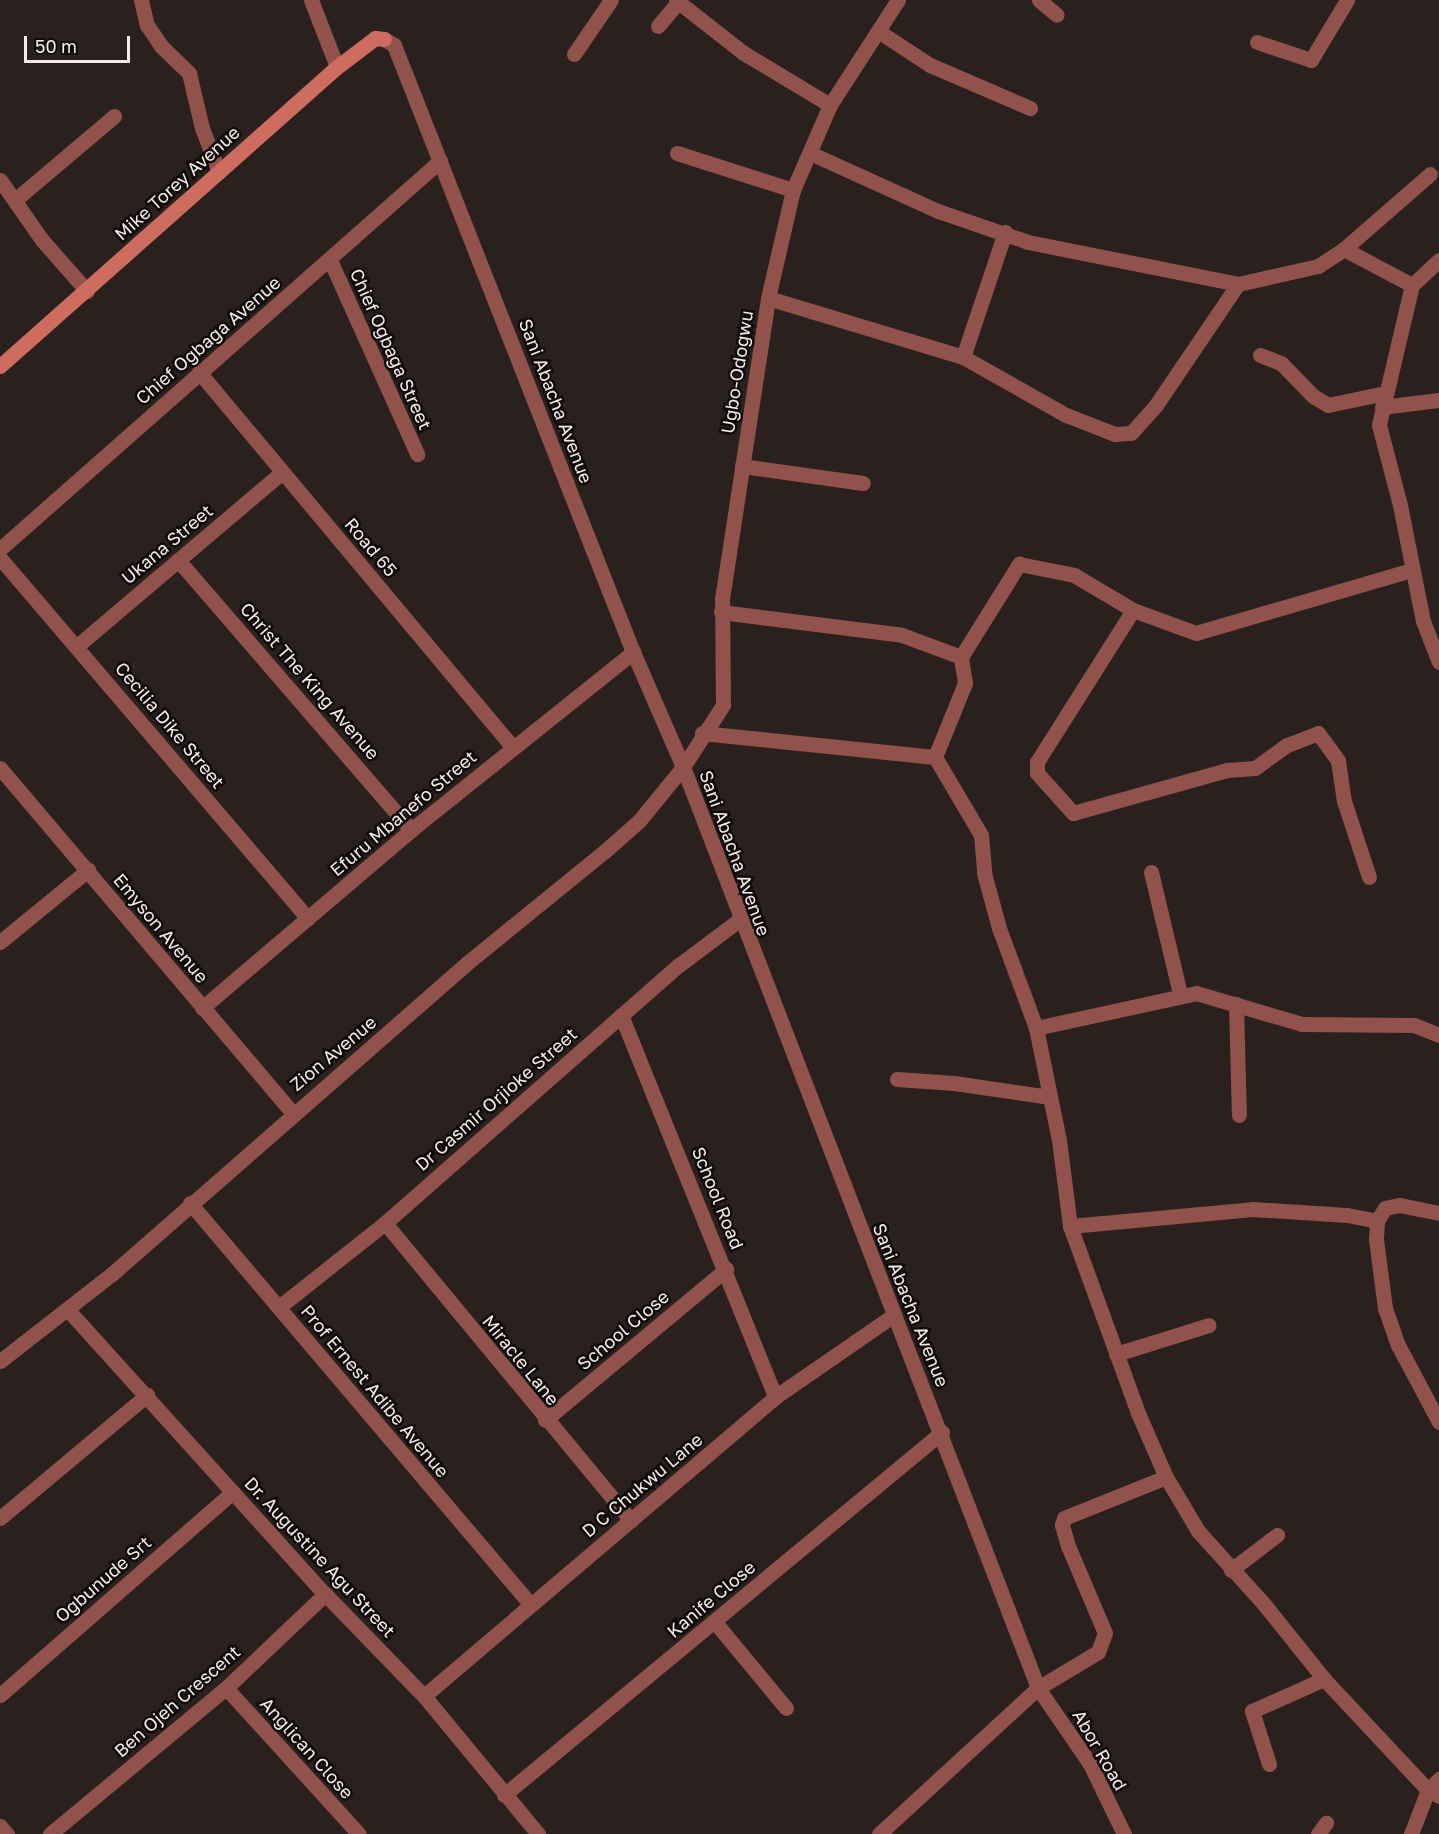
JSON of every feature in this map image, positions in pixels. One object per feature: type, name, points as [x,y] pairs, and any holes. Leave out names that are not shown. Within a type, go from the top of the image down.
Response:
[{"type":"main road","name":"Mike Torey Avenue","points":[[0,366],[337,67],[375,38],[384,39]]},
{"type":"street","points":[[141,0],[147,25],[160,46],[189,73],[202,128],[219,172]]},
{"type":"street","points":[[311,0],[337,67]]},
{"type":"street","points":[[574,54],[611,0]]},
{"type":"street","name":"Ugbo-Odogwu","points":[[683,767],[702,733],[720,714],[723,705],[721,612],[768,298],[793,190],[830,105],[898,0]]},
{"type":"street","points":[[1040,0],[1057,15]]},
{"type":"street","points":[[1257,42],[1311,60],[1347,0]]},
{"type":"street","points":[[658,26],[680,2],[742,52],[830,105]]},
{"type":"street","points":[[878,32],[930,65],[1030,108]]},
{"type":"street","name":"Sani Abacha Avenue","points":[[384,39],[394,45],[633,652],[683,767],[739,920],[942,1432],[1038,1688]]},
{"type":"street","points":[[15,200],[114,116]]},
{"type":"street","points":[[677,153],[793,190]]},
{"type":"street","points":[[810,153],[938,211],[1005,232],[1028,242],[1238,284],[1318,266],[1344,249],[1430,174]]},
{"type":"street","name":"Chief Ogbaga Avenue","points":[[0,549],[440,161]]},
{"type":"street","points":[[0,180],[87,291]]},
{"type":"street","points":[[963,357],[1005,232]]},
{"type":"street","points":[[1344,249],[1412,285]]},
{"type":"street","name":"Chief Ogbaga Street","points":[[330,260],[417,454]]},
{"type":"street","points":[[1439,260],[1412,285],[1384,400],[1381,442],[1400,504],[1426,634],[1439,662]]},
{"type":"street","points":[[768,298],[963,357],[1066,415],[1115,434],[1131,433],[1156,405],[1238,284]]},
{"type":"street","points":[[1260,354],[1281,363],[1312,396],[1328,405],[1384,400],[1439,400]]},
{"type":"street","name":"Road 65","points":[[199,372],[513,747]]},
{"type":"street","points":[[742,466],[863,483]]},
{"type":"street","name":"Ukana Street","points":[[77,646],[282,472]]},
{"type":"street","name":"Cecilia Dike Street","points":[[0,558],[309,918]]},
{"type":"street","name":"Christ The King Avenue","points":[[178,560],[411,830]]},
{"type":"street","points":[[935,757],[965,683],[962,657],[1019,564],[1074,575],[1133,610],[1196,633],[1412,570]]},
{"type":"street","points":[[1133,610],[1085,682],[1037,762],[1037,773],[1073,813],[1227,770],[1255,768],[1287,746],[1318,733],[1338,761],[1344,801],[1370,877]]},
{"type":"street","points":[[721,612],[902,635],[962,657]]},
{"type":"street","name":"Efuru Mbanefo Street","points":[[202,1008],[411,830],[633,652]]},
{"type":"street","points":[[702,733],[935,757]]},
{"type":"street","points":[[935,757],[981,835],[984,873],[999,928],[1036,1028],[1050,1097],[1070,1226],[1116,1354],[1166,1476],[1198,1531],[1231,1570],[1263,1602],[1324,1679],[1434,1793]]},
{"type":"street","name":"Zion Avenue","points":[[0,1360],[68,1310],[293,1113],[631,829],[683,767]]},
{"type":"street","name":"Emyson Avenue","points":[[0,768],[293,1113]]},
{"type":"street","points":[[0,942],[88,870]]},
{"type":"street","points":[[1151,872],[1180,994]]},
{"type":"street","name":"Dr Casmir Orjioke Street","points":[[279,1307],[384,1223],[678,965],[739,920]]},
{"type":"street","points":[[1036,1028],[1180,994],[1196,993],[1302,1024],[1414,1025],[1439,1035]]},
{"type":"street","points":[[1236,1004],[1239,1115]]},
{"type":"street","name":"School Road","points":[[621,1015],[726,1269],[775,1397]]},
{"type":"street","points":[[897,1079],[954,1083],[1050,1097]]},
{"type":"street","name":"Prof Ernest Adibe Avenue","points":[[190,1203],[531,1605]]},
{"type":"street","points":[[1439,1213],[1399,1205],[1385,1208],[1377,1221],[1377,1254],[1385,1308],[1398,1345],[1439,1422]]},
{"type":"street","points":[[1070,1226],[1252,1209],[1347,1215],[1377,1221]]},
{"type":"street","name":"Miracle Lane","points":[[384,1223],[630,1520]]},
{"type":"street","name":"School Close","points":[[545,1420],[726,1269]]},
{"type":"street","name":"Dr. Augustine Agu Street","points":[[68,1310],[325,1594],[424,1696],[538,1834]]},
{"type":"street","name":"D C Chukwu Lane","points":[[424,1696],[775,1397],[894,1315]]},
{"type":"street","points":[[1116,1354],[1209,1325]]},
{"type":"street","points":[[0,1518],[147,1395]]},
{"type":"street","name":"Kanife Close","points":[[504,1795],[942,1432]]},
{"type":"street","points":[[886,1831],[1038,1688],[1098,1652],[1105,1633],[1068,1546],[1062,1525],[1064,1518],[1166,1476]]},
{"type":"street","name":"Ogbunude Srt","points":[[0,1695],[232,1492]]},
{"type":"street","points":[[1231,1570],[1278,1535]]},
{"type":"street","name":"Ben Ojeh Crescent","points":[[50,1834],[226,1688],[325,1594]]},
{"type":"street","points":[[714,1621],[786,1708]]},
{"type":"street","points":[[1269,1764],[1252,1711],[1324,1679]]},
{"type":"street","name":"Anglican Close","points":[[226,1688],[359,1834]]},
{"type":"street","name":"Abor Road","points":[[1038,1688],[1090,1764],[1124,1834]]},
{"type":"street","points":[[1411,1834],[1434,1793],[1439,1779]]},
{"type":"street","points":[[0,1826],[7,1834]]}]
